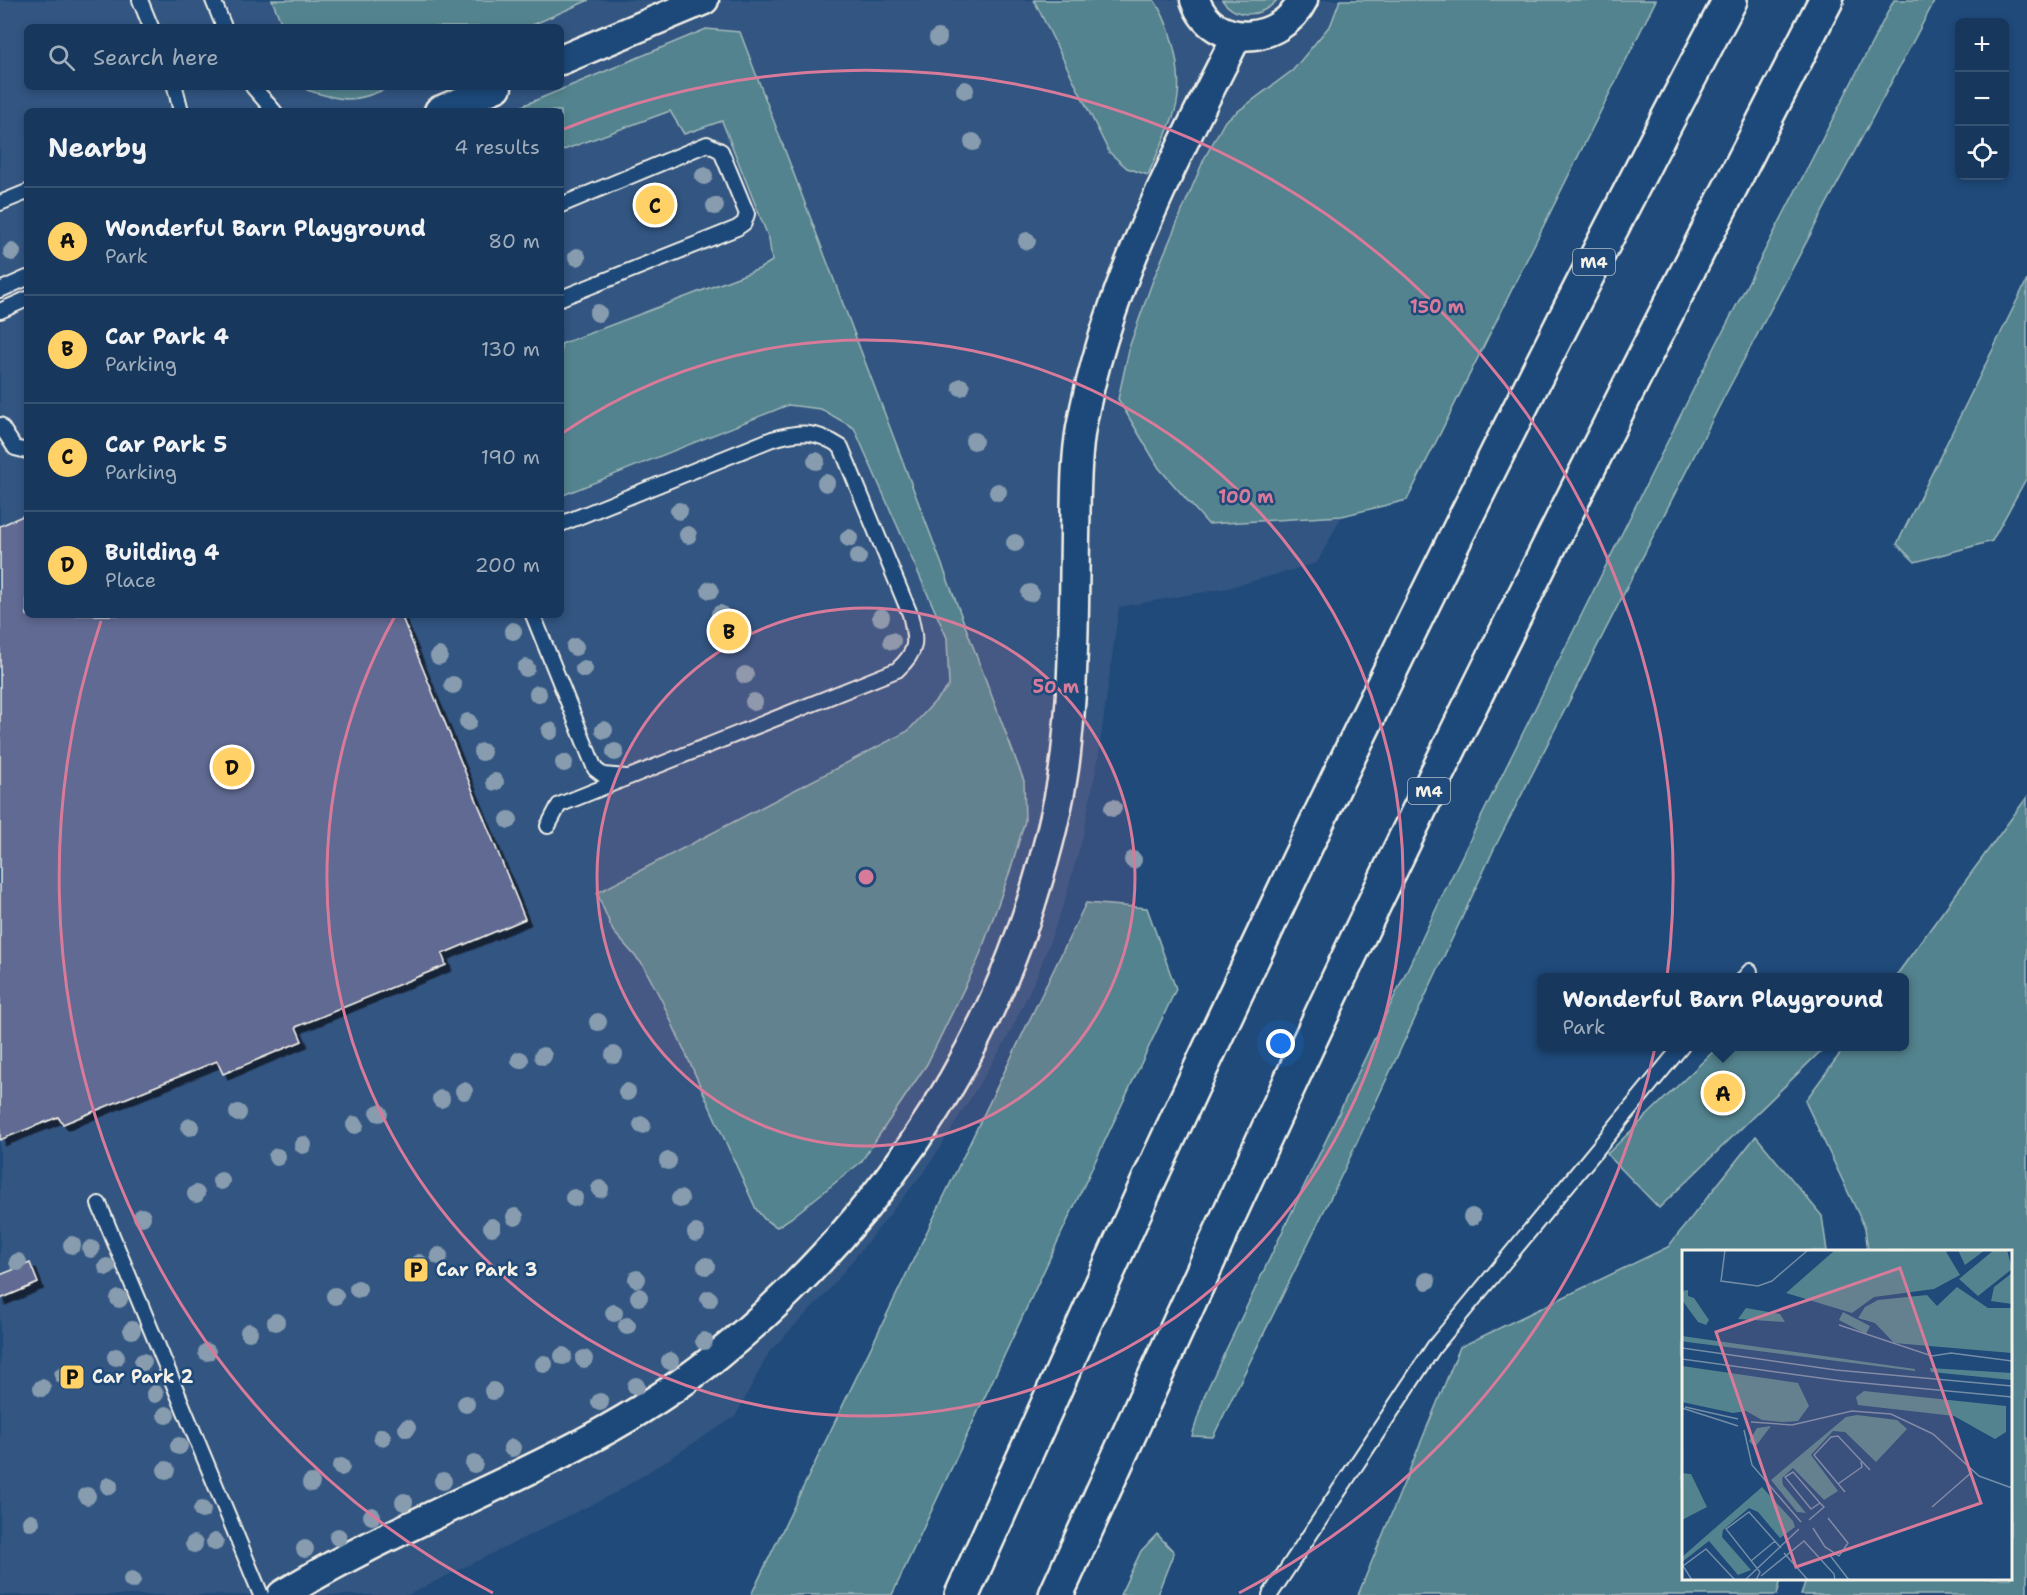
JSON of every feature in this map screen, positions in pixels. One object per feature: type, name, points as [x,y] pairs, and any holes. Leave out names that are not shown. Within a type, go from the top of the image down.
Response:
[{"type":"highway","name":"M4","points":[[962,1595],[1155,1167],[1306,845],[1462,526],[1644,164],[1730,0]]},
{"type":"highway","name":"M4","points":[[1056,1595],[1251,1166],[1410,830],[1581,481],[1826,0]]},
{"type":"street","points":[[564,59],[704,0]]},
{"type":"street","points":[[1195,0],[1207,19],[1221,30],[1238,36],[1261,35],[1283,26],[1294,15],[1303,0]]},
{"type":"street","points":[[282,1595],[321,1571],[565,1455],[659,1400],[755,1324],[826,1256],[889,1181],[922,1133],[981,1030],[1006,975],[1030,909],[1054,820],[1067,747],[1074,654],[1077,471],[1080,433],[1101,344],[1147,223],[1238,36]]},
{"type":"street","points":[[447,108],[489,90]]},
{"type":"lane","points":[[140,0],[150,24]]},
{"type":"lane","points":[[213,0],[223,24]]},
{"type":"lane","points":[[176,90],[180,108]]},
{"type":"lane","points":[[256,90],[271,108]]},
{"type":"lane","points":[[564,204],[707,144],[721,151],[747,214],[744,223],[737,228],[564,297]]},
{"type":"lane","points":[[0,203],[24,193]]},
{"type":"lane","points":[[0,290],[24,279]]},
{"type":"lane","points":[[0,311],[24,300]]},
{"type":"lane","points":[[0,425],[15,448],[24,450]]},
{"type":"lane","points":[[548,826],[559,805],[897,670],[914,650],[915,637],[910,614],[840,447],[816,433],[798,431],[772,439],[564,523]]},
{"type":"lane","points":[[534,618],[595,769],[603,775],[631,777]]},
{"type":"lane","points":[[1270,1595],[1434,1347],[1679,1051]]},
{"type":"lane","points":[[99,1204],[261,1595]]},
{"type":"shaded area","points":[[0,0],[1656,0],[1407,500],[1342,516],[1317,563],[1228,588],[1119,607],[1098,759],[1083,836],[1065,900],[1039,971],[1007,1039],[928,1167],[825,1295],[770,1351],[735,1417],[617,1492],[408,1595],[0,1595]]},
{"type":"green space","points":[[272,0],[589,0],[535,24],[282,24]]},
{"type":"green space","points":[[1034,0],[1154,0],[1166,24],[1175,53],[1178,98],[1166,135],[1148,175],[1127,168],[1109,152]]},
{"type":"green space","points":[[1222,0],[1277,0],[1264,10],[1250,14],[1235,11]]},
{"type":"green space","points":[[1340,0],[1656,0],[1407,500],[1342,516],[1208,524],[1159,468],[1118,399],[1130,345],[1153,280],[1204,159],[1225,121],[1293,70],[1331,24]]},
{"type":"green space","points":[[1894,0],[1935,0],[1723,399],[1494,849],[1345,1168],[1213,1437],[1192,1436],[1205,1394],[1448,884],[1702,372]]},
{"type":"green space","points":[[706,29],[740,32],[1024,781],[1025,821],[1010,871],[978,960],[927,1064],[861,1162],[777,1227],[765,1220],[756,1209],[662,1001],[643,965],[613,931],[597,893],[908,731],[949,686],[947,638],[854,428],[821,409],[788,405],[564,495],[564,343],[759,269],[772,261],[769,239],[722,121],[684,134],[670,111],[564,150],[564,108],[517,108]]},
{"type":"green space","points":[[307,90],[382,90],[349,99]]},
{"type":"green space","points":[[2027,280],[2027,477],[1992,541],[1915,562],[1897,544]]},
{"type":"green space","points":[[2027,797],[2027,1595],[1801,1595],[1806,1580],[2012,1580],[2012,1250],[1868,1250],[1865,1228],[1805,1101],[1842,1051],[1909,1051],[1909,973],[1898,973]]},
{"type":"green space","points":[[1086,903],[1147,908],[1176,989],[892,1595],[751,1595]]},
{"type":"green space","points":[[1714,1051],[1821,1051],[1659,1208],[1607,1154]]},
{"type":"green space","points":[[1756,1136],[1822,1216],[1827,1250],[1682,1250],[1682,1580],[1781,1580],[1777,1595],[1358,1595],[1460,1347],[1668,1247]]},
{"type":"green space","points":[[1157,1534],[1174,1552],[1157,1595],[1120,1595],[1141,1551]]},
{"type":"building","points":[[24,515],[24,618],[402,618],[525,919],[442,954],[446,965],[296,1027],[302,1041],[223,1074],[217,1061],[63,1124],[58,1117],[0,1140],[0,526]]},
{"type":"building","points":[[30,1263],[38,1283],[0,1299],[0,1275]]},
{"type":"place","name":"Car Park 5","points":[[655,205]]},
{"type":"place","name":"Car Park 4","points":[[729,631]]},
{"type":"place","name":"Building 4","points":[[232,767]]},
{"type":"place","name":"Wonderful Barn Playground","points":[[1723,1093]]},
{"type":"place","name":"Car Park 3","points":[[416,1270]]},
{"type":"place","name":"Car Park 2","points":[[72,1377]]}]
